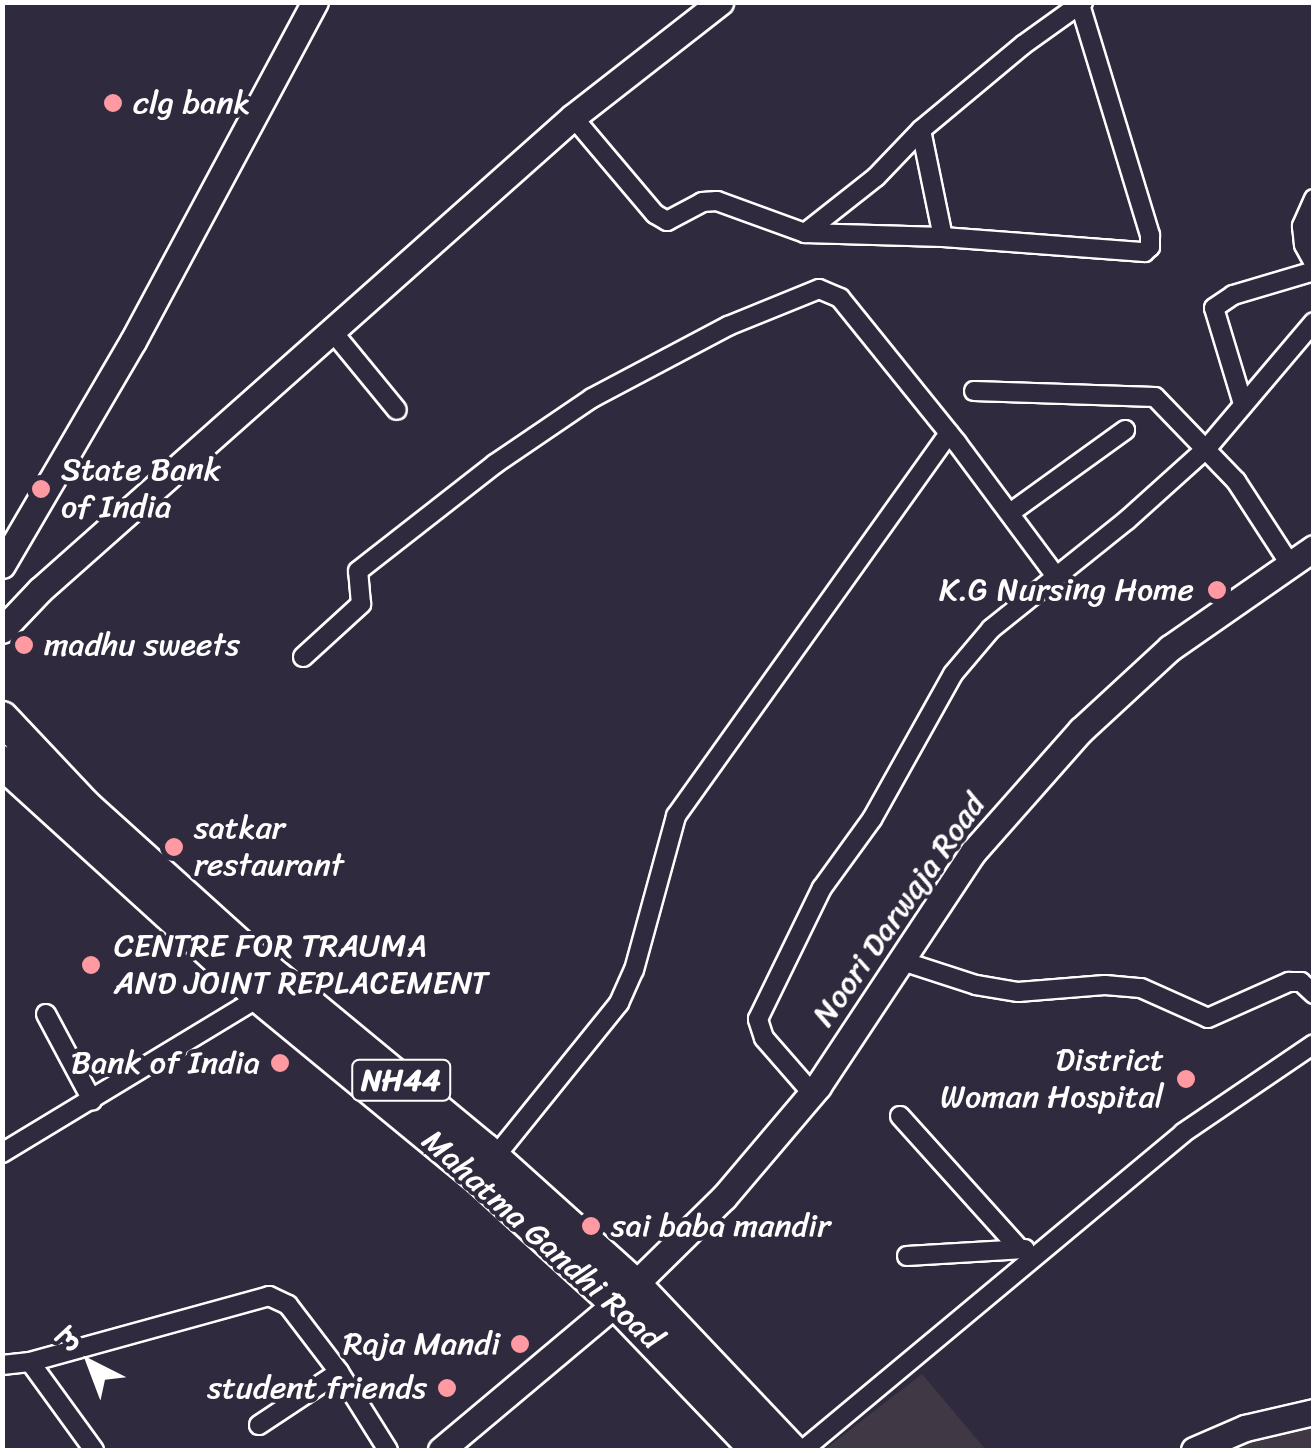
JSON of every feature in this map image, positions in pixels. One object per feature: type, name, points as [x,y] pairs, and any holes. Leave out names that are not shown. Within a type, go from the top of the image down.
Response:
[{"type":"highway","name":"Mahatma Gandhi Road","points":[[2,718],[86,807],[240,946],[494,1158],[626,1294],[791,1450]]},
{"type":"highway","name":"Mahatma Gandhi Road","points":[[2,762],[260,997],[626,1294],[757,1450]]},
{"type":"street","points":[[2,564],[133,341],[315,2]]},
{"type":"street","points":[[7,617],[572,117],[720,2]]},
{"type":"street","points":[[572,117],[662,219],[674,220],[702,202],[717,201],[806,233],[943,237],[1127,253],[1150,247],[1082,4],[1038,32],[922,130],[876,177],[806,233]]},
{"type":"street","points":[[922,130],[943,237]]},
{"type":"street","points":[[1243,404],[1214,308],[1233,296],[1314,267],[1304,245],[1302,226],[1314,200]]},
{"type":"street","points":[[303,657],[358,609],[362,600],[358,571],[481,474],[592,398],[728,326],[819,289],[840,298],[949,433],[1055,576]]},
{"type":"street","points":[[812,1093],[758,1031],[764,1004],[822,888],[872,819],[953,674],[991,629],[1127,520],[1206,448],[1314,322]]},
{"type":"street","points":[[332,330],[397,410]]},
{"type":"street","points":[[974,391],[1155,397],[1236,481],[1290,564]]},
{"type":"street","points":[[1010,513],[1124,430]]},
{"type":"street","points":[[494,1158],[620,1003],[634,970],[676,816],[949,433]]},
{"type":"street","name":"Noori Darwaja Road","points":[[441,1450],[626,1294],[724,1197],[812,1093],[973,852],[1081,730],[1170,648],[1314,548]]},
{"type":"street","points":[[899,960],[976,985],[1018,992],[1104,985],[1141,988],[1208,1018],[1217,1018],[1290,982],[1301,982],[1314,994]]},
{"type":"street","points":[[2,1153],[260,997]]},
{"type":"street","points":[[46,1014],[92,1100]]},
{"type":"street","points":[[804,1450],[1026,1250],[1092,1211],[1182,1134],[1314,1044]]},
{"type":"street","points":[[900,1116],[1026,1250]]},
{"type":"street","points":[[907,1256],[1026,1250]]},
{"type":"street","points":[[2,1364],[30,1362],[269,1296],[288,1305],[339,1372],[388,1450]]},
{"type":"street","points":[[30,1362],[94,1450]]},
{"type":"street","points":[[258,1425],[339,1372]]},
{"type":"street","points":[[1194,1450],[1245,1428],[1314,1412]]},
{"type":"shaded area","points":[[922,1374],[986,1450],[824,1450]]},
{"type":"shaded area","points":[[1313,1424],[1313,1450],[1220,1450],[1293,1429]]},
{"type":"place","name":"clg bank","points":[[113,103]]},
{"type":"place","name":"State Bank of India","points":[[41,489]]},
{"type":"place","name":"K.G Nursing Home","points":[[1217,590]]},
{"type":"place","name":"madhu sweets","points":[[24,645]]},
{"type":"place","name":"satkar restaurant","points":[[174,847]]},
{"type":"place","name":"CENTRE FOR TRAUMA AND JOINT REPLACEMENT","points":[[91,965]]},
{"type":"place","name":"Bank of India","points":[[280,1063]]},
{"type":"place","name":"District Woman Hospital","points":[[1186,1079]]},
{"type":"place","name":"sai baba mandir","points":[[591,1226]]},
{"type":"place","name":"Raja Mandi","points":[[520,1344]]},
{"type":"place","name":"student friends","points":[[447,1388]]}]
